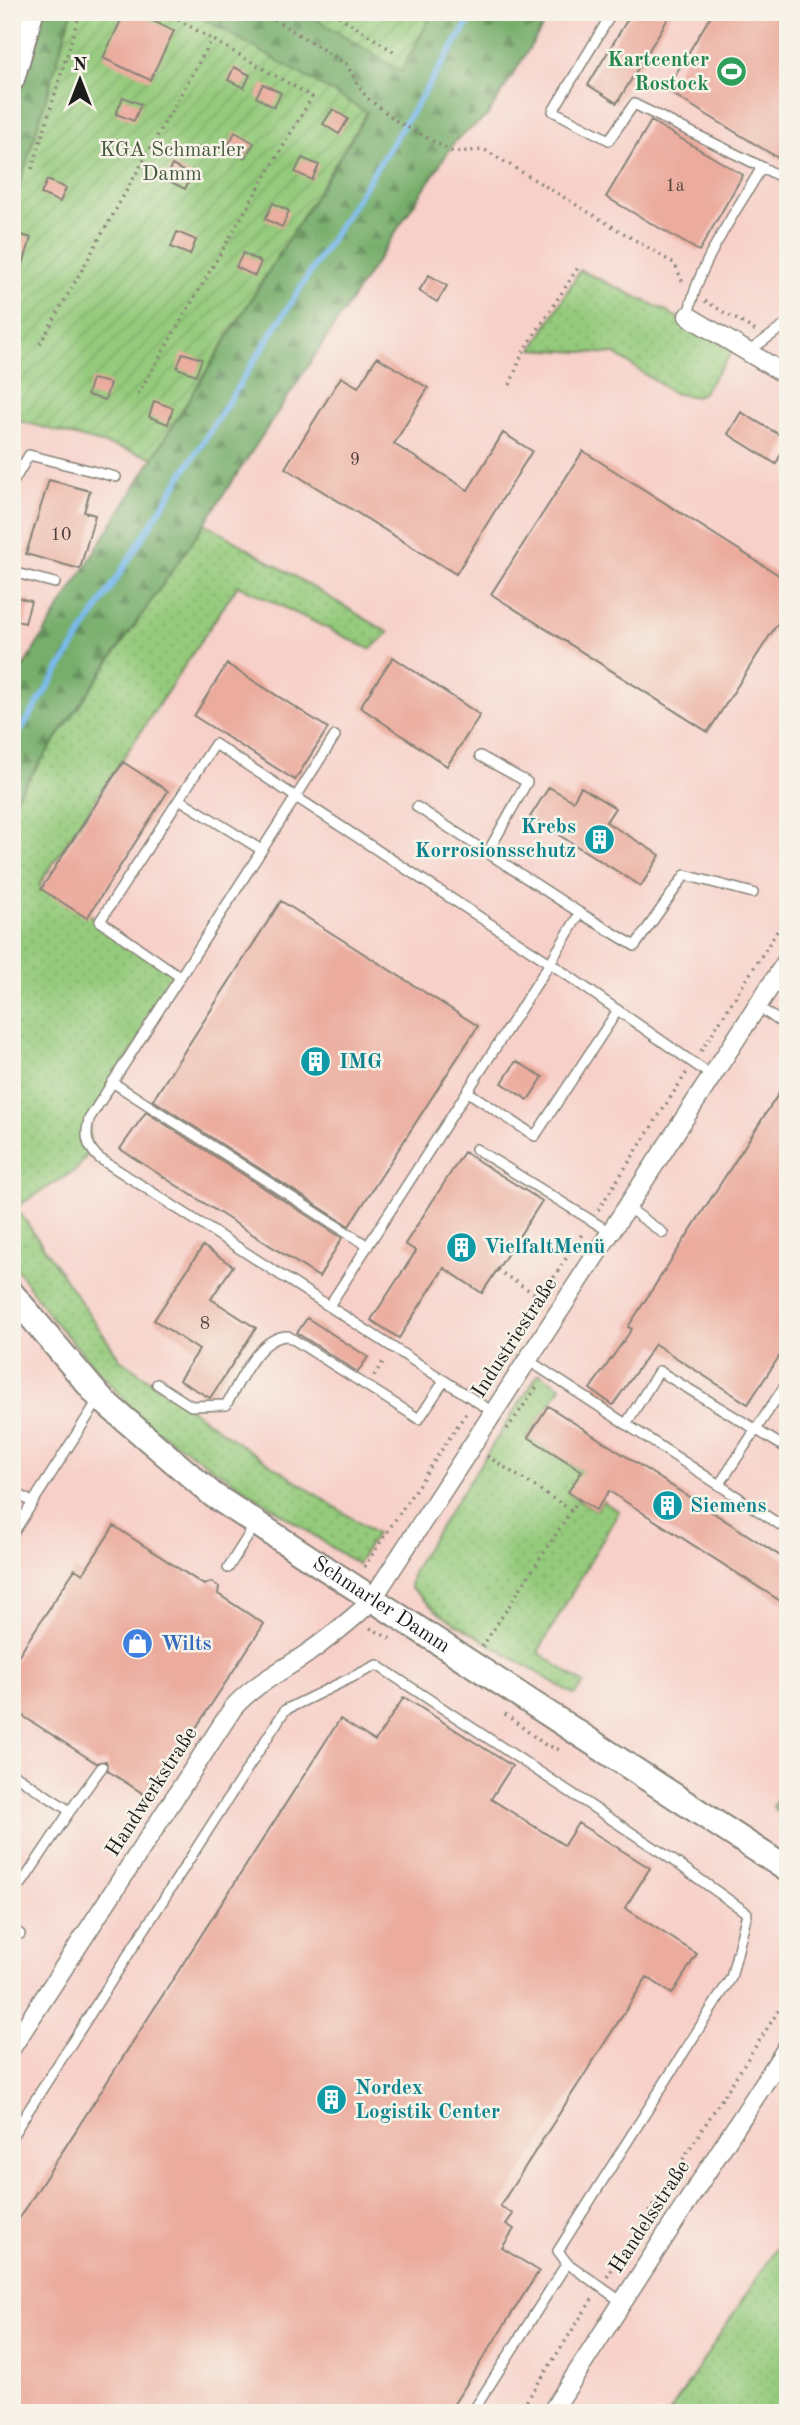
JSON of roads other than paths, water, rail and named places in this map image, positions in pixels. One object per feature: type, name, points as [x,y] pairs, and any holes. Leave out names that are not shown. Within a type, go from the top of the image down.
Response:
[{"type":"street","points":[[12,79],[31,12]]},
{"type":"street","points":[[688,316],[788,376]]},
{"type":"street","name":"Industriestraße","points":[[361,1594],[471,1446],[788,959]]},
{"type":"street","name":"Schmarler Damm","points":[[12,1294],[100,1398],[181,1470],[255,1524],[361,1594],[788,1870]]},
{"type":"street","name":"Handwerkstraße","points":[[12,2047],[233,1708],[256,1686],[309,1652],[361,1594]]},
{"type":"street","name":"Handelsstraße","points":[[551,2413],[788,2046]]},
{"type":"lane","points":[[612,13],[553,110],[609,140],[634,104],[788,181]]},
{"type":"lane","points":[[688,316],[692,293],[762,167]]},
{"type":"lane","points":[[748,352],[765,336],[788,323]]},
{"type":"lane","points":[[12,484],[29,456],[116,477]]},
{"type":"lane","points":[[12,572],[54,583]]},
{"type":"lane","points":[[335,736],[112,1082],[89,1119],[85,1134],[90,1150],[493,1412]]},
{"type":"lane","points":[[179,976],[100,921],[215,744],[550,963],[712,1076]]},
{"type":"lane","points":[[480,756],[527,782],[488,852]]},
{"type":"lane","points":[[179,799],[260,849]]},
{"type":"lane","points":[[417,807],[635,946],[685,875],[753,893]]},
{"type":"lane","points":[[329,1306],[580,913]]},
{"type":"lane","points":[[757,1006],[788,1027]]},
{"type":"lane","points":[[468,1092],[534,1136],[618,1010]]},
{"type":"lane","points":[[112,1082],[368,1246]]},
{"type":"lane","points":[[476,1149],[610,1232]]},
{"type":"lane","points":[[627,1207],[663,1233]]},
{"type":"lane","points":[[157,1384],[191,1406],[226,1405],[266,1343],[277,1336],[288,1336],[419,1419],[444,1381]]},
{"type":"lane","points":[[528,1360],[788,1530]]},
{"type":"lane","points":[[626,1424],[659,1371],[788,1449]]},
{"type":"lane","points":[[719,1485],[788,1381]]},
{"type":"lane","points":[[12,1535],[100,1398]]},
{"type":"lane","points":[[12,1490],[33,1503]]},
{"type":"lane","points":[[228,1568],[255,1524]]},
{"type":"lane","points":[[12,2136],[285,1710],[377,1665],[747,1913],[731,1978],[558,2251],[567,2263],[600,2289],[622,2302]]},
{"type":"lane","points":[[22,1884],[102,1767]]},
{"type":"lane","points":[[12,1773],[70,1811]]},
{"type":"lane","points":[[472,2413],[567,2263]]},
{"type":"waterway","points":[[12,744],[475,12]]},
{"type":"place","name":"Kartcenter Rostock","points":[[732,72]]},
{"type":"place","name":"Krebs Korrosionsschutz","points":[[599,839]]},
{"type":"place","name":"IMG","points":[[316,1062]]},
{"type":"place","name":"VielfaltMenü","points":[[461,1247]]},
{"type":"place","name":"Siemens","points":[[667,1506]]},
{"type":"place","name":"Wilts","points":[[138,1644]]},
{"type":"place","name":"Nordex Logistik Center","points":[[332,2100]]},
{"type":"park label","name":"KGA Schmarler Damm","points":[[172,162]]}]
